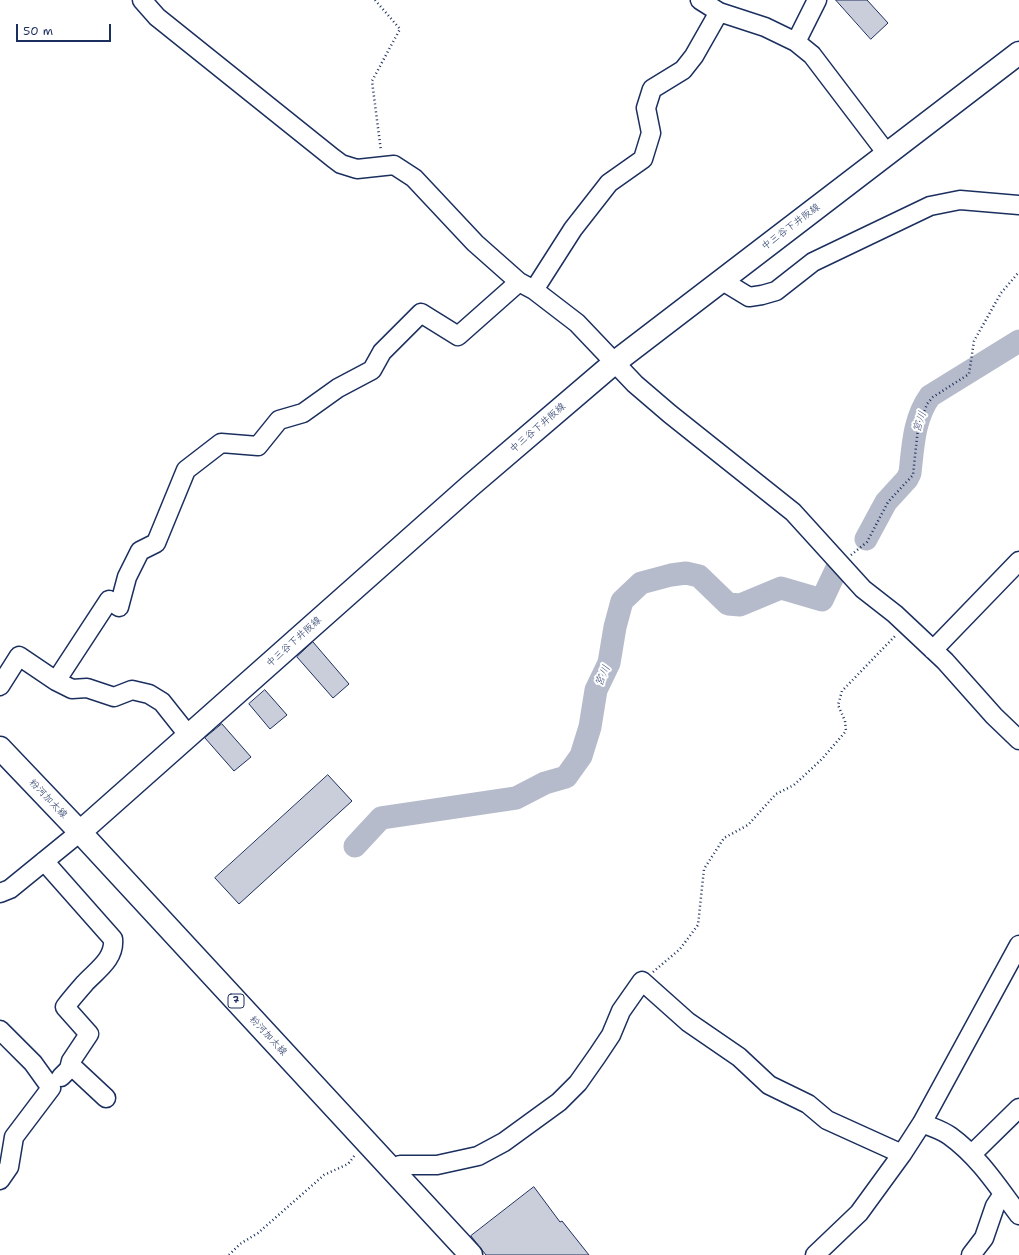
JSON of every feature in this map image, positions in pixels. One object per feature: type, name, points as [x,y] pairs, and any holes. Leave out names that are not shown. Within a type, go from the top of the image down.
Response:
[{"type":"main road","name":"中三谷下井阪線","points":[[80,832],[470,486],[614,363],[721,280],[888,155],[1019,53]]},
{"type":"main road","name":"粉河加太線","points":[[0,748],[80,832],[471,1255]]},
{"type":"street","points":[[142,0],[157,17],[342,164],[357,169],[394,165],[414,178],[475,243],[526,286],[577,323],[614,363],[676,419],[793,512],[863,589],[906,624],[933,650],[994,716],[1019,740]]},
{"type":"street","points":[[700,0],[719,12],[765,27],[796,42],[812,55],[888,155]]},
{"type":"street","points":[[796,42],[817,0]]},
{"type":"street","points":[[56,681],[109,600],[119,608],[127,577],[140,551],[156,543],[186,470],[221,443],[258,446],[279,420],[304,413],[338,388],[372,370],[382,352],[421,313],[458,336],[526,286],[610,183],[643,159],[651,133],[646,108],[652,89],[683,70],[694,56],[719,12]]},
{"type":"street","points":[[721,280],[750,297],[762,295],[776,291],[813,262],[930,206],[960,200],[1019,205]]},
{"type":"street","points":[[933,650],[1019,561]]},
{"type":"street","points":[[0,686],[18,656],[56,681],[72,689],[87,688],[114,697],[132,690],[149,694],[162,702],[189,736]]},
{"type":"street","points":[[0,893],[10,888],[80,832]]},
{"type":"street","points":[[0,1180],[9,1167],[14,1137],[51,1088],[69,1069],[71,1061],[89,1034],[65,1007],[86,982],[104,965],[114,946],[113,939],[44,861]]},
{"type":"street","points":[[815,1255],[859,1213],[902,1154],[922,1123],[1019,945]]},
{"type":"street","points":[[393,1170],[400,1165],[437,1165],[478,1156],[504,1142],[559,1102],[578,1084],[611,1035],[621,1011],[642,981],[688,1022],[740,1057],[769,1085],[808,1104],[827,1120],[902,1154]]},
{"type":"street","points":[[0,1030],[33,1063],[51,1088]]},
{"type":"street","points":[[69,1069],[76,1070],[106,1098]]},
{"type":"street","points":[[972,1154],[1019,1108]]},
{"type":"street","points":[[922,1123],[949,1135],[972,1154],[1019,1215]]},
{"type":"street","points":[[971,1255],[984,1238],[995,1206],[1003,1194]]},
{"type":"path","points":[[375,0],[400,29],[372,81],[382,166]]},
{"type":"path","points":[[840,564],[868,542],[888,502],[913,475],[918,428],[927,404],[933,397],[969,374],[974,341],[1001,293],[1019,272]]},
{"type":"path","points":[[642,981],[680,949],[698,925],[704,869],[724,838],[748,825],[776,794],[794,785],[822,759],[846,731],[845,721],[838,705],[842,691],[906,624]]},
{"type":"path","points":[[229,1255],[240,1244],[258,1233],[324,1175],[348,1164],[366,1142]]},
{"type":"building","points":[[836,0],[867,0],[888,23],[871,39]]},
{"type":"building","points":[[313,642],[349,684],[333,698],[297,657]]},
{"type":"building","points":[[265,690],[287,715],[270,729],[249,704]]},
{"type":"building","points":[[222,724],[251,757],[234,771],[205,738]]},
{"type":"building","points":[[328,775],[352,801],[239,904],[215,878]]},
{"type":"building","points":[[534,1187],[560,1222],[562,1221],[589,1255],[486,1255],[471,1236]]},
{"type":"waterway","name":"宮川","points":[[866,539],[886,502],[907,479],[910,473],[917,423],[930,396],[1019,341]]},
{"type":"waterway","name":"宮川","points":[[355,846],[381,818],[516,798],[545,783],[566,777],[581,756],[590,727],[596,690],[609,663],[615,627],[622,601],[641,583],[671,575],[686,573],[699,576],[728,604],[740,605],[781,588],[822,600],[837,568]]}]
